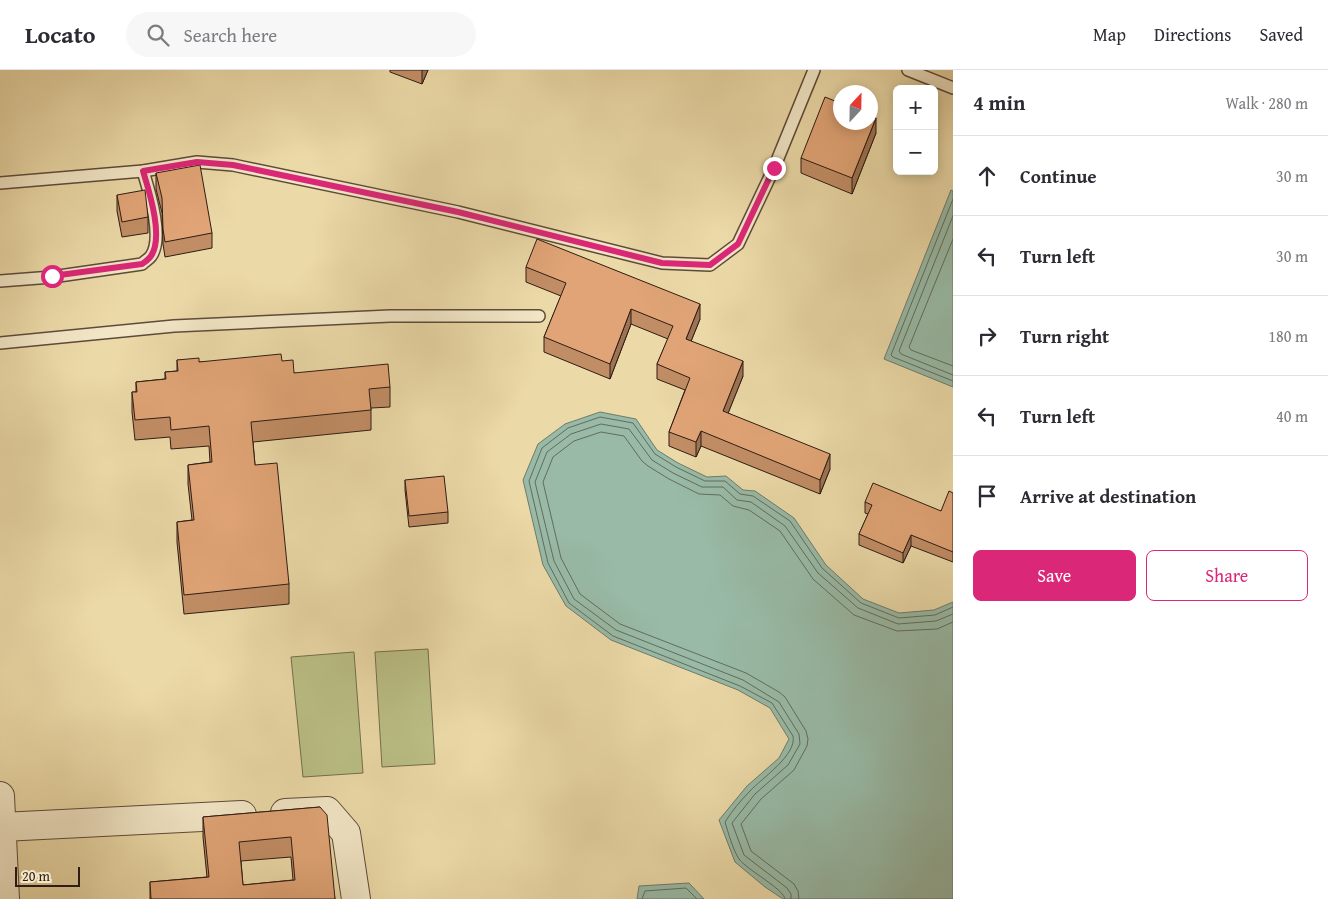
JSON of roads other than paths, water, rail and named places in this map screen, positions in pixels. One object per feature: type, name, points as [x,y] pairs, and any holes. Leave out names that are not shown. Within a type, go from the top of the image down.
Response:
[{"type":"street","points":[[5,899],[1,810],[327,811],[346,834],[356,899]]},
{"type":"lane","points":[[0,183],[143,171],[197,162],[233,165],[458,212],[662,263],[710,265],[738,244],[774,168],[814,70]]},
{"type":"lane","points":[[908,70],[953,88]]},
{"type":"lane","points":[[0,281],[142,264],[151,255],[155,245],[156,229],[143,171]]},
{"type":"lane","points":[[0,342],[184,325],[390,316],[539,316]]},
{"type":"water","points":[[951,190],[953,191],[953,387],[884,359]]},
{"type":"water","points":[[600,412],[636,419],[657,450],[707,477],[726,476],[743,490],[755,491],[794,518],[826,565],[863,599],[899,613],[934,610],[953,602],[953,899],[783,899],[735,862],[719,820],[747,786],[779,758],[789,739],[770,708],[738,690],[611,640],[566,606],[543,565],[523,480],[538,444],[565,424]]},
{"type":"water","points":[[689,883],[704,899],[637,899],[639,886]]}]
